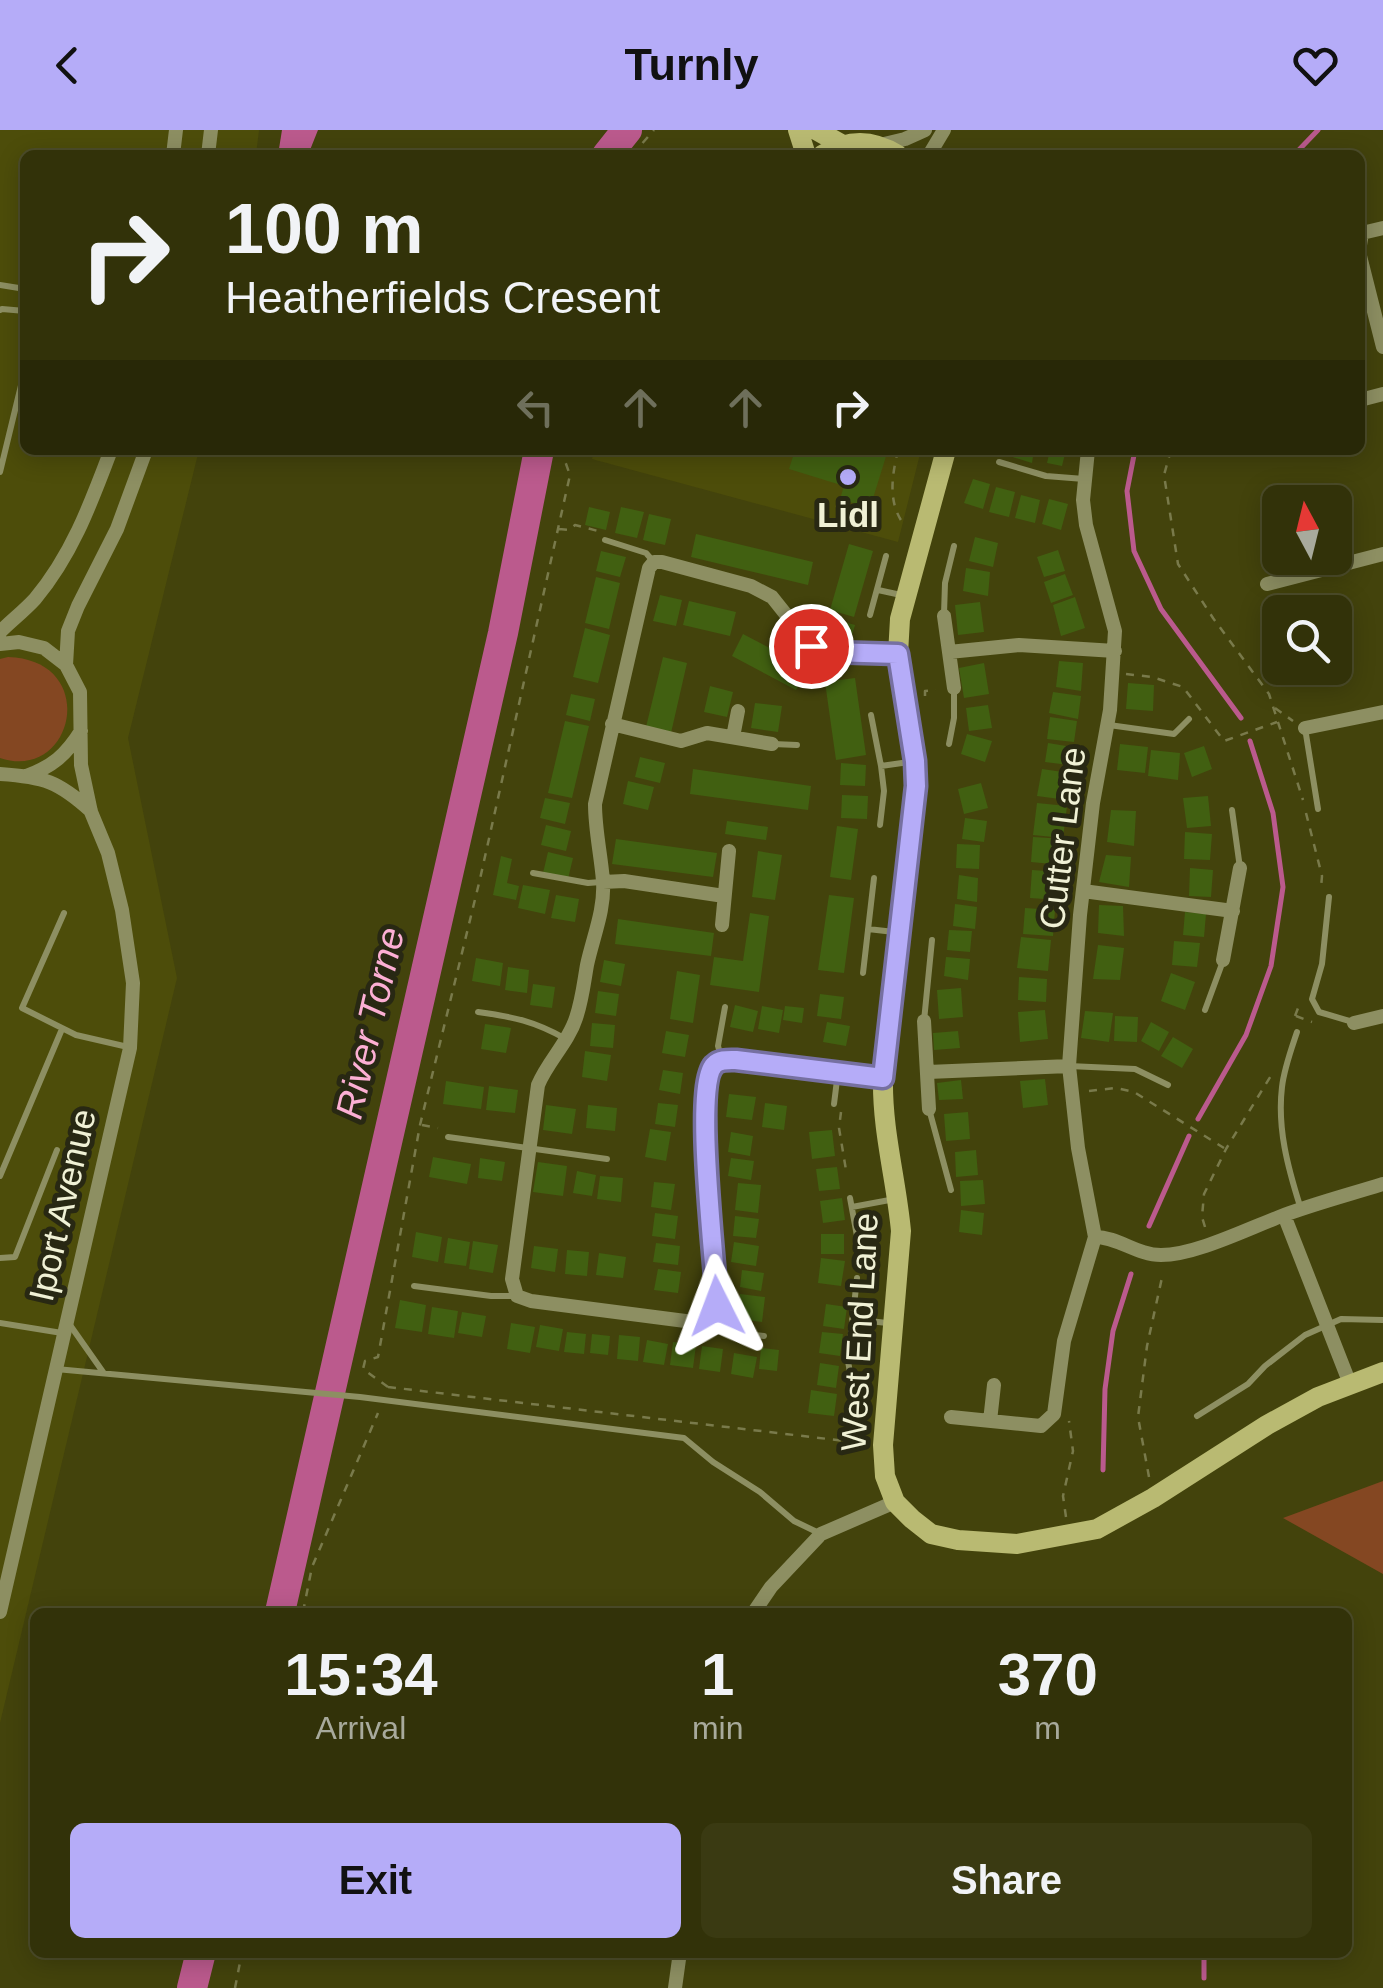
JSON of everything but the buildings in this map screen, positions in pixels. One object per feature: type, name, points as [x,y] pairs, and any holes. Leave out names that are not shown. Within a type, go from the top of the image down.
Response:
[{"type":"street","points":[[816,130],[841,144]]},
{"type":"street","points":[[831,150],[860,141],[889,150],[925,130]]},
{"type":"street","points":[[1365,276],[1383,347]]},
{"type":"street","points":[[0,632],[34,600],[66,555],[109,455]]},
{"type":"street","name":"Iport Avenue","points":[[0,1612],[130,1048],[133,983],[122,910],[81,765],[80,692],[66,665],[68,631],[117,529],[144,455]]},
{"type":"street","name":"West End Lane","points":[[895,1502],[885,1476],[883,1446],[901,1230],[884,1125],[883,1078],[916,786],[898,654],[905,596],[945,455]]},
{"type":"street","name":"Cutter Lane","points":[[1087,455],[1083,500],[1086,525],[1115,631],[1107,725],[1083,891],[1069,1066],[1078,1148],[1095,1237]]},
{"type":"street","points":[[1267,584],[1383,554]]},
{"type":"street","points":[[883,1078],[722,1060],[715,1064],[708,1076],[704,1117],[717,1306],[710,1317],[693,1322],[517,1296],[512,1278],[538,1085],[576,1018],[602,908],[594,804],[650,568],[654,562],[662,562],[751,586],[772,597],[811,646],[830,652],[898,654]]},
{"type":"street","points":[[944,616],[954,688]]},
{"type":"street","points":[[0,644],[19,642],[44,648],[66,665]]},
{"type":"street","points":[[949,652],[1019,645],[1114,651]]},
{"type":"street","points":[[733,738],[738,711]]},
{"type":"street","points":[[1305,728],[1383,712]]},
{"type":"street","points":[[612,724],[681,741],[707,734],[772,744]]},
{"type":"street","points":[[24,776],[44,770],[60,759],[81,730]]},
{"type":"street","points":[[0,774],[53,783],[68,790],[92,812]]},
{"type":"street","points":[[722,924],[730,851]]},
{"type":"street","points":[[1223,960],[1240,868]]},
{"type":"street","points":[[603,882],[624,881],[724,896]]},
{"type":"street","points":[[1083,891],[1233,911]]},
{"type":"street","points":[[1354,1022],[1383,1016]]},
{"type":"street","points":[[924,1021],[930,1110]]},
{"type":"street","points":[[928,1072],[1069,1066]]},
{"type":"street","points":[[951,1417],[1041,1426],[1054,1414],[1064,1341],[1095,1237],[1107,1237],[1144,1253],[1182,1252],[1383,1184]]},
{"type":"street","points":[[1284,1215],[1350,1384]]},
{"type":"street","points":[[757,1608],[821,1534],[895,1502],[932,1534],[958,1540],[1017,1544],[1097,1529],[1268,1424],[1318,1397],[1383,1372]]},
{"type":"street","points":[[990,1421],[994,1385]]},
{"type":"street","points":[[675,1988],[679,1958]]},
{"type":"lane","points":[[0,472],[20,390]]},
{"type":"lane","points":[[999,462],[1046,476],[1084,479]]},
{"type":"lane","points":[[605,540],[646,552],[654,562]]},
{"type":"lane","points":[[944,616],[954,546]]},
{"type":"lane","points":[[870,614],[886,556]]},
{"type":"lane","points":[[878,590],[905,596]]},
{"type":"lane","points":[[949,744],[954,688]]},
{"type":"lane","points":[[871,715],[884,791],[880,825]]},
{"type":"lane","points":[[1107,725],[1174,734],[1188,719]]},
{"type":"lane","points":[[1305,728],[1318,809]]},
{"type":"lane","points":[[772,744],[797,745]]},
{"type":"lane","points":[[881,766],[915,761]]},
{"type":"lane","points":[[1232,810],[1240,868]]},
{"type":"lane","points":[[533,873],[588,884],[603,882]]},
{"type":"lane","points":[[862,973],[874,878]]},
{"type":"lane","points":[[1325,896],[1322,964],[1312,999],[1320,1012],[1354,1022]]},
{"type":"lane","points":[[64,914],[22,1008],[76,1035],[130,1048]]},
{"type":"lane","points":[[868,929],[900,933]]},
{"type":"lane","points":[[924,1021],[932,940]]},
{"type":"lane","points":[[1205,1010],[1223,960]]},
{"type":"lane","points":[[722,1060],[718,1046],[725,1007]]},
{"type":"lane","points":[[478,1012],[539,1024],[566,1039]]},
{"type":"lane","points":[[0,1176],[62,1029]]},
{"type":"lane","points":[[1297,1032],[1280,1106],[1283,1145],[1302,1210]]},
{"type":"lane","points":[[1069,1066],[1135,1069],[1168,1086]]},
{"type":"lane","points":[[838,1072],[838,1105]]},
{"type":"lane","points":[[930,1110],[951,1190]]},
{"type":"lane","points":[[448,1137],[608,1159]]},
{"type":"lane","points":[[0,1258],[15,1257],[57,1150]]},
{"type":"lane","points":[[859,1248],[851,1202],[898,1198]]},
{"type":"lane","points":[[851,1406],[853,1390],[848,1361],[857,1278]]},
{"type":"lane","points":[[414,1286],[517,1296]]},
{"type":"lane","points":[[710,1317],[722,1331],[764,1336]]},
{"type":"lane","points":[[852,1319],[894,1324]]},
{"type":"lane","points":[[1197,1416],[1248,1384],[1264,1366],[1326,1324],[1341,1319],[1383,1320]]},
{"type":"lane","points":[[0,1323],[65,1327],[104,1373]]},
{"type":"lane","points":[[55,1369],[360,1397],[684,1438],[794,1521],[821,1534]]},
{"type":"path","points":[[636,150],[654,130]]},
{"type":"path","points":[[388,1387],[364,1369],[365,1361],[378,1357],[420,1125],[480,879],[570,474],[563,455]]},
{"type":"path","points":[[897,455],[891,485],[900,521],[920,542]]},
{"type":"path","points":[[1170,455],[1164,476],[1178,564],[1269,694],[1301,791],[1325,896]]},
{"type":"path","points":[[1113,673],[1152,677],[1183,687],[1224,741],[1278,722]]},
{"type":"path","points":[[904,702],[925,696],[924,691],[954,688]]},
{"type":"path","points":[[1274,708],[1305,728]]},
{"type":"path","points":[[1301,1001],[1295,1016],[1311,1022]]},
{"type":"path","points":[[1211,1242],[1202,1217],[1204,1194],[1226,1149],[1273,1072]]},
{"type":"path","points":[[1071,1092],[1116,1088],[1134,1092],[1226,1149]]},
{"type":"path","points":[[838,1105],[846,1170]]},
{"type":"path","points":[[1152,1498],[1138,1417],[1147,1346],[1167,1254]]},
{"type":"path","points":[[374,1388],[883,1446]]},
{"type":"path","points":[[304,1608],[312,1567],[384,1400]]},
{"type":"path","points":[[1054,1414],[1069,1421],[1074,1451],[1063,1496],[1068,1533]]},
{"type":"path","points":[[235,1988],[241,1958]]},
{"type":"shaded area","points":[[0,130],[259,130],[257,150],[20,150],[20,455],[198,455],[128,738],[177,978],[0,1723]]},
{"type":"shaded area","points":[[282,130],[318,130],[310,150],[279,150]]},
{"type":"shaded area","points":[[593,455],[920,455],[898,542],[592,459]]},
{"type":"shaded area","points":[[0,659],[37,663],[56,678],[66,697],[67,718],[60,738],[46,753],[25,761],[0,758]]},
{"type":"shaded area","points":[[1383,1481],[1383,1574],[1283,1518]]},
{"type":"waterway","name":"River Torne","points":[[611,150],[627,130]]},
{"type":"waterway","points":[[1299,150],[1318,130]]},
{"type":"waterway","name":"River Torne","points":[[281,1608],[503,633],[538,455]]},
{"type":"waterway","points":[[1134,455],[1127,491],[1134,551],[1161,609],[1241,718]]},
{"type":"waterway","points":[[1198,1119],[1246,1035],[1271,966],[1283,887],[1273,813],[1250,741]]},
{"type":"waterway","points":[[1149,1226],[1189,1136]]},
{"type":"waterway","points":[[1103,1470],[1105,1389],[1113,1331],[1131,1274]]},
{"type":"waterway","name":"River Torne","points":[[192,1988],[200,1958]]},
{"type":"waterway","points":[[1204,1958],[1204,1978]]},
{"type":"place","name":"Lidl","points":[[848,477]]},
{"type":"route","points":[[717,1306],[704,1117],[708,1076],[715,1064],[736,1060],[883,1078],[916,786],[898,654],[830,652],[811,646]]}]
